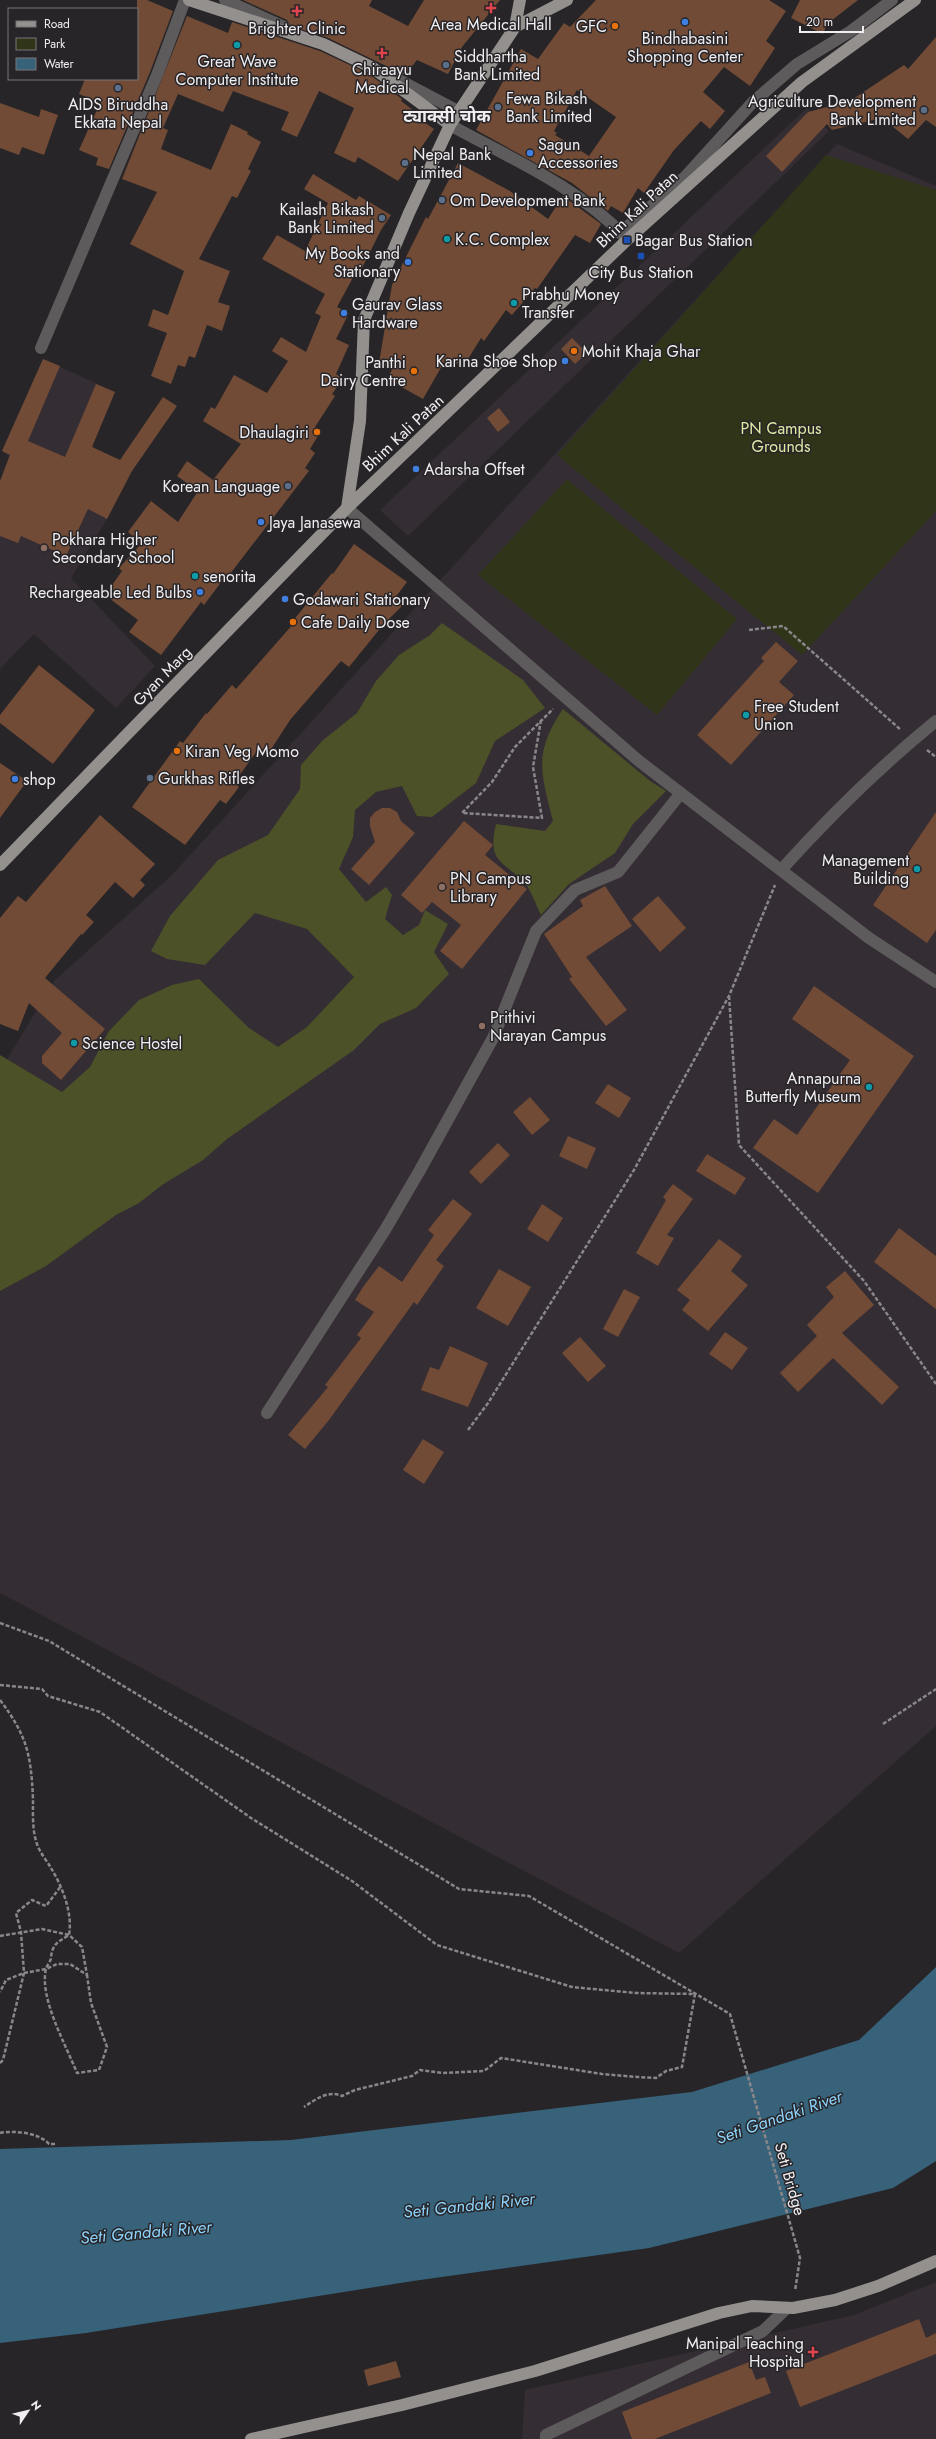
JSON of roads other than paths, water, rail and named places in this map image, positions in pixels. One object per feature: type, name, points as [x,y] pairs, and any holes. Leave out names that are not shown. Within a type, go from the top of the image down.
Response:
[{"type":"main road","points":[[189,0],[323,44],[373,68],[450,125]]},
{"type":"main road","points":[[515,27],[520,0]]},
{"type":"main road","name":"Bhim Kali Patan","points":[[347,508],[360,421],[364,320],[450,125],[458,111],[515,27],[568,0]]},
{"type":"main road","name":"Bhim Kali Patan","points":[[347,508],[624,236],[802,82],[915,0]]},
{"type":"main road","name":"Gyan Marg","points":[[0,865],[347,508]]},
{"type":"main road","points":[[251,2439],[402,2405],[535,2371],[719,2313],[752,2306],[790,2308],[835,2300],[878,2286],[936,2261]]},
{"type":"street","points":[[41,348],[157,75],[185,0]]},
{"type":"street","points":[[225,0],[345,53],[458,111]]},
{"type":"street","points":[[450,125],[541,174],[593,208],[624,236],[685,177],[753,102],[791,69],[850,31],[892,0]]},
{"type":"street","points":[[347,508],[639,761],[869,938],[936,982]]},
{"type":"street","points":[[781,870],[802,847],[913,740],[936,721]]},
{"type":"street","points":[[267,1413],[386,1230],[420,1170],[493,1038],[536,931],[575,890],[618,872],[681,793]]},
{"type":"street","points":[[546,2439],[546,2435],[763,2332],[790,2308]]},
{"type":"water","name":"Seti Gandaki River","points":[[936,1967],[936,2161],[893,2188],[649,2248],[413,2281],[86,2333],[0,2343],[0,2149],[291,2140],[692,2092],[859,2040]]},
{"type":"place","name":"Area Medical Hall","points":[[491,8]]},
{"type":"place","name":"Brighter Clinic","points":[[297,11]]},
{"type":"place","name":"Bindhabasini Shopping Center","points":[[685,22]]},
{"type":"place","name":"GFC","points":[[615,26]]},
{"type":"place","name":"Great Wave Computer Institute","points":[[237,45]]},
{"type":"place","name":"Chiraayu Medical","points":[[382,53]]},
{"type":"place","name":"Siddhartha Bank Limited","points":[[446,65]]},
{"type":"place","name":"AIDS Biruddha Ekkata Nepal","points":[[118,88]]},
{"type":"place","name":"Fewa Bikash Bank Limited","points":[[498,107]]},
{"type":"place","name":"Agriculture Development Bank Limited","points":[[924,110]]},
{"type":"place","name":"Sagun Accessories","points":[[530,153]]},
{"type":"place","name":"Nepal Bank Limited","points":[[405,163]]},
{"type":"place","name":"Om Development Bank","points":[[442,200]]},
{"type":"place","name":"Kailash Bikash Bank Limited","points":[[382,218]]},
{"type":"place","name":"K.C. Complex","points":[[447,239]]},
{"type":"place","name":"Bagar Bus Station","points":[[627,240]]},
{"type":"place","name":"City Bus Station","points":[[641,256]]},
{"type":"place","name":"My Books and Stationary","points":[[408,262]]},
{"type":"place","name":"Prabhu Money Transfer","points":[[514,303]]},
{"type":"place","name":"Gaurav Glass Hardware","points":[[344,313]]},
{"type":"place","name":"Mohit Khaja Ghar","points":[[574,351]]},
{"type":"place","name":"Karina Shoe Shop","points":[[565,361]]},
{"type":"place","name":"Panthi Dairy Centre","points":[[414,371]]},
{"type":"place","name":"Dhaulagiri","points":[[317,432]]},
{"type":"place","name":"Adarsha Offset","points":[[416,469]]},
{"type":"place","name":"Korean Language","points":[[288,486]]},
{"type":"place","name":"Jaya Janasewa","points":[[261,522]]},
{"type":"place","name":"Pokhara Higher Secondary School","points":[[44,548]]},
{"type":"place","name":"senorita","points":[[195,576]]},
{"type":"place","name":"Rechargeable Led Bulbs","points":[[200,592]]},
{"type":"place","name":"Godawari Stationary","points":[[285,599]]},
{"type":"place","name":"Cafe Daily Dose","points":[[293,622]]},
{"type":"place","name":"Free Student Union","points":[[746,715]]},
{"type":"place","name":"Kiran Veg Momo","points":[[177,751]]},
{"type":"place","name":"Gurkhas Rifles","points":[[150,778]]},
{"type":"place","name":"shop","points":[[15,779]]},
{"type":"place","name":"Management Building","points":[[917,869]]},
{"type":"place","name":"PN Campus Library","points":[[442,887]]},
{"type":"place","name":"Prithivi Narayan Campus","points":[[482,1026]]},
{"type":"place","name":"Science Hostel","points":[[74,1043]]},
{"type":"place","name":"Annapurna Butterfly Museum","points":[[869,1087]]},
{"type":"place","name":"Manipal Teaching Hospital","points":[[813,2352]]},
{"type":"district","name":"ट्याक्सी चोक","points":[[447,116]]},
{"type":"park label","name":"PN Campus Grounds","points":[[781,437]]}]
